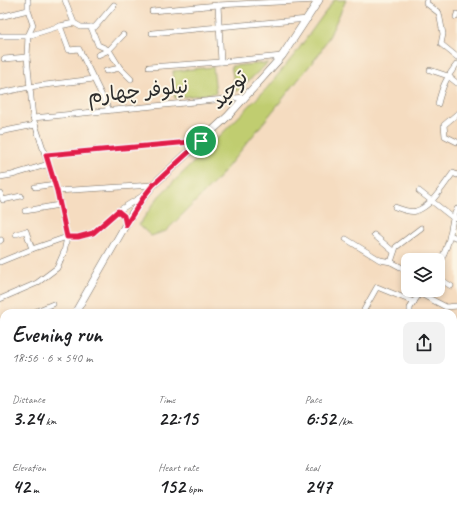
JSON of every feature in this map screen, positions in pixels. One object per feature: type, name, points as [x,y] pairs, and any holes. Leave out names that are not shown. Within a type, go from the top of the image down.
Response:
[{"type":"main road","name":"توحید","points":[[77,309],[145,195],[153,185],[228,116],[282,56],[308,19],[318,0]]},
{"type":"street","points":[[0,299],[37,283],[57,268],[64,252],[67,237],[55,184],[33,118],[26,57],[28,36],[33,25],[28,10],[28,0]]},
{"type":"street","points":[[65,0],[74,22],[81,27],[95,27],[114,5]]},
{"type":"street","points":[[152,11],[218,5],[318,0]]},
{"type":"street","points":[[427,0],[426,3],[439,13],[443,34],[441,44],[457,57]]},
{"type":"street","points":[[218,5],[221,62]]},
{"type":"street","points":[[0,17],[28,10]]},
{"type":"street","points":[[152,33],[308,19]]},
{"type":"street","points":[[0,36],[28,36],[74,22]]},
{"type":"street","points":[[60,26],[70,50],[79,49],[109,110]]},
{"type":"street","points":[[91,27],[98,45],[109,50],[120,68],[131,79]]},
{"type":"street","points":[[98,55],[109,50],[123,35]]},
{"type":"street","points":[[149,67],[282,56]]},
{"type":"street","points":[[4,59],[26,57]]},
{"type":"street","points":[[438,104],[442,87],[457,64]]},
{"type":"street","points":[[106,71],[120,68]]},
{"type":"street","points":[[430,70],[448,76],[457,82]]},
{"type":"street","points":[[0,93],[29,87],[94,79]]},
{"type":"street","name":"نیلوفر چهارم","points":[[33,118],[246,96]]},
{"type":"street","points":[[457,114],[444,125],[445,136],[457,142]]},
{"type":"street","points":[[0,132],[35,124]]},
{"type":"street","points":[[46,155],[201,141]]},
{"type":"street","points":[[0,178],[49,164]]},
{"type":"street","points":[[395,207],[408,212],[416,211],[431,200],[453,173],[457,175]]},
{"type":"street","points":[[35,187],[55,184]]},
{"type":"street","points":[[57,191],[153,185]]},
{"type":"street","points":[[419,191],[455,218]]},
{"type":"street","points":[[0,193],[3,200],[21,196]]},
{"type":"street","points":[[0,262],[67,237],[78,237],[93,233],[118,211],[145,195]]},
{"type":"street","points":[[25,211],[59,205]]},
{"type":"street","points":[[445,253],[457,209]]},
{"type":"street","points":[[118,211],[124,216],[126,225]]},
{"type":"street","points":[[391,262],[396,247],[421,228]]},
{"type":"street","points":[[16,234],[26,231],[32,249]]},
{"type":"street","points":[[374,235],[394,252]]},
{"type":"street","points":[[450,235],[457,238]]},
{"type":"street","points":[[346,239],[380,260],[391,262],[401,267]]},
{"type":"street","points":[[445,282],[451,286]]},
{"type":"street","points":[[365,309],[377,286],[414,302]]},
{"type":"street","points":[[410,309],[417,297]]},
{"type":"street","points":[[430,297],[446,307],[457,306]]},
{"type":"street","points":[[41,309],[53,304]]},
{"type":"green space","points":[[334,0],[346,0],[330,35],[319,54],[217,180],[166,231],[151,236],[139,225],[159,196],[267,88],[295,54]]},
{"type":"green space","points":[[268,63],[236,92],[231,66]]},
{"type":"green space","points":[[213,67],[216,93],[175,98],[173,71]]},
{"type":"route","points":[[201,141],[153,185],[133,212],[126,225],[124,216],[118,211],[93,233],[78,237],[67,237],[57,191],[46,155],[201,141]]}]
